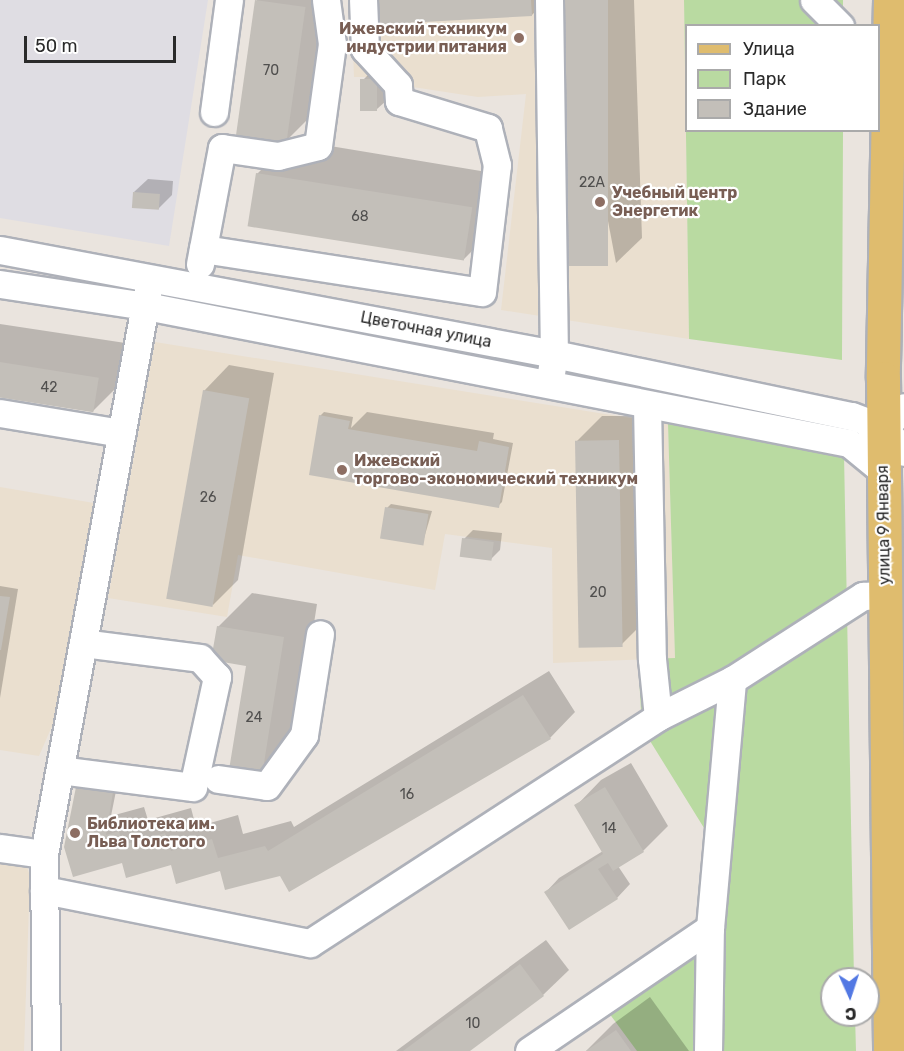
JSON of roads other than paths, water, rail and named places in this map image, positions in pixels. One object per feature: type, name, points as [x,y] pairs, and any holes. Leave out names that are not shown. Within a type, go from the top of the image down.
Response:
[{"type":"main road","name":"улица 9 Января","points":[[890,0],[884,59],[883,378],[894,440],[885,595],[890,1051]]},
{"type":"street","points":[[214,112],[229,0]]},
{"type":"street","points":[[195,286],[222,148],[278,156],[318,146],[332,44],[326,0]]},
{"type":"street","points":[[203,249],[482,291],[497,165],[488,128],[399,101],[398,85],[365,49],[363,0]]},
{"type":"street","points":[[548,385],[554,354],[555,287],[549,0]]},
{"type":"street","points":[[814,0],[838,24]]},
{"type":"street","name":"Цветочная улица","points":[[0,250],[150,276],[554,354],[852,416],[894,440]]},
{"type":"street","points":[[46,1051],[44,854],[150,276]]},
{"type":"street","name":"Цветочная улица","points":[[0,284],[146,306],[849,443]]},
{"type":"street","points":[[852,416],[883,378]]},
{"type":"street","points":[[647,405],[652,659],[658,717]]},
{"type":"street","points":[[0,413],[121,433]]},
{"type":"street","points":[[849,443],[894,440]]},
{"type":"street","points":[[849,443],[894,440]]},
{"type":"street","points":[[44,890],[310,943],[658,717],[732,680],[863,596],[885,595]]},
{"type":"street","points":[[218,779],[267,786],[304,735],[320,634]]},
{"type":"street","points":[[60,770],[193,787],[217,677],[200,658],[82,643]]},
{"type":"street","points":[[708,1051],[710,928],[732,680]]},
{"type":"street","points":[[0,848],[44,854]]},
{"type":"street","points":[[529,1051],[710,928]]},
{"type":"place","name":"Ижевский техникум индустрии питания","points":[[519,38]]},
{"type":"place","name":"Учебный центр Энергетик","points":[[600,202]]},
{"type":"place","name":"Ижевский торгово-экономический техникум","points":[[342,470]]},
{"type":"place","name":"Библиотека им. Льва Толстого","points":[[75,833]]}]
